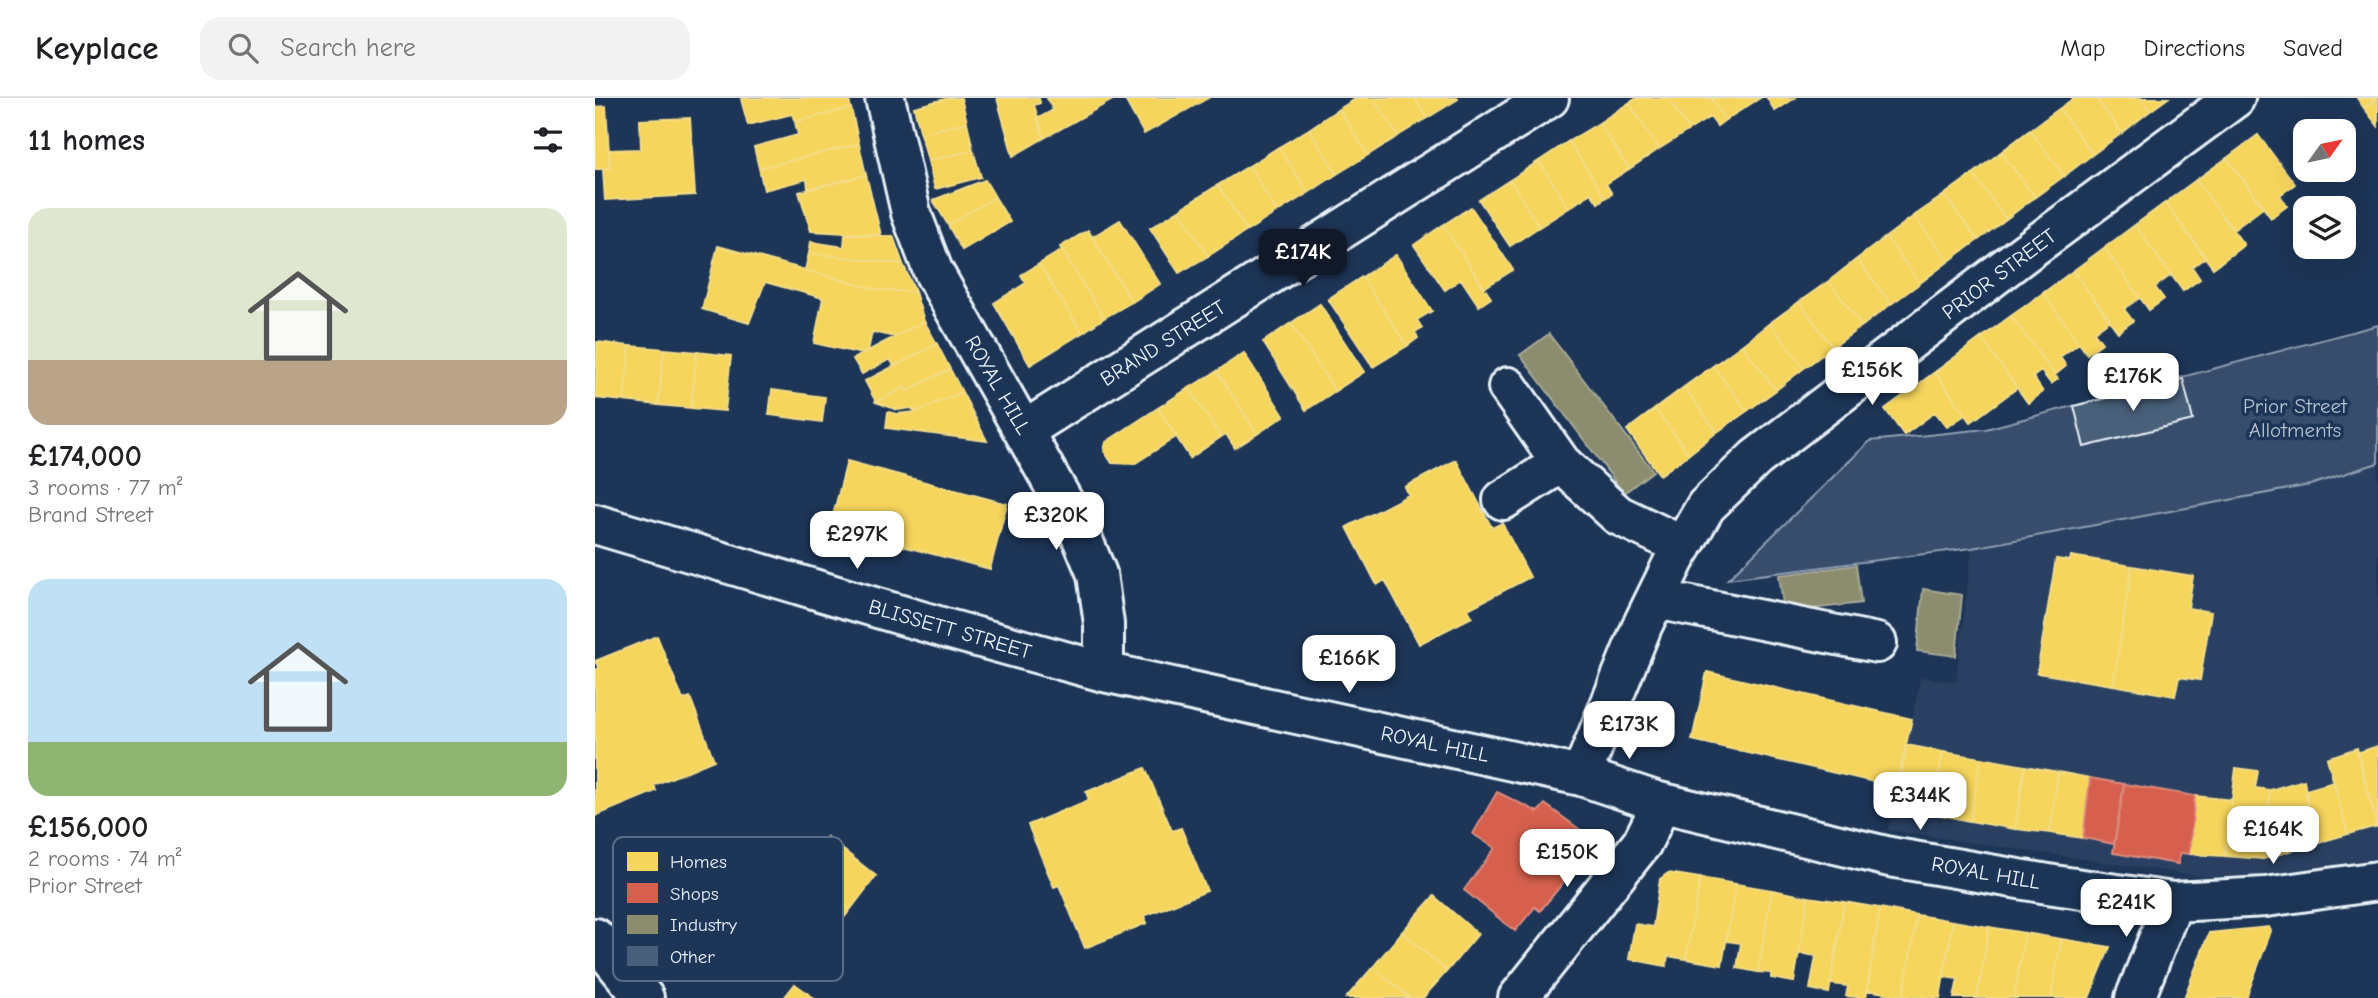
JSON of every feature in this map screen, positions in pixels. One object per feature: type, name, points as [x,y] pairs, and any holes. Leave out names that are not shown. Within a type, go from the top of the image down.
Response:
[{"type":"street","name":"ROYAL HILL","points":[[885,98],[911,213],[933,271],[1077,526],[1097,574],[1104,624],[1104,672],[1581,776],[1659,802],[1889,857],[2055,885],[2173,902],[2266,897],[2378,881]]},
{"type":"street","name":"BRAND STREET","points":[[1025,430],[1549,98]]},
{"type":"street","name":"PRIOR STREET","points":[[1581,776],[1656,598],[1706,506],[1756,458],[2022,255],[2235,98]]},
{"type":"street","points":[[1508,387],[1561,463],[1618,515],[1683,546]]},
{"type":"street","points":[[1503,500],[1561,463]]},
{"type":"street","name":"BLISSETT STREET","points":[[595,524],[948,629],[1104,672]]},
{"type":"street","points":[[1656,598],[1877,643]]},
{"type":"street","points":[[1518,998],[1642,843],[1659,802]]},
{"type":"street","points":[[2135,998],[2173,902]]},
{"type":"street","points":[[595,938],[613,960]]},
{"type":"street","points":[[631,981],[645,998]]},
{"type":"shaded area","points":[[2378,463],[2378,857],[2349,864],[2261,876],[2204,877],[1888,830],[1921,677],[1956,682],[1972,548],[2310,485]]},
{"type":"green space","name":"Prior Street Allotments","points":[[2378,325],[2378,463],[2310,485],[1972,548],[1728,579],[1870,441],[1986,429]]},
{"type":"building: Homes","points":[[848,98],[851,108],[795,122],[792,114],[748,125],[741,99]]},
{"type":"building: Homes","points":[[949,98],[961,98],[967,122],[921,134],[914,107]]},
{"type":"building: Homes","points":[[997,98],[1039,98],[1040,103],[1034,105],[1044,138],[1013,156]]},
{"type":"building: Homes","points":[[1047,98],[1116,98],[1044,138],[1037,119],[1053,110]]},
{"type":"building: Homes","points":[[1124,98],[1208,98],[1144,134]]},
{"type":"building: Homes","points":[[1357,98],[1373,98],[1398,136],[1368,155],[1339,109]]},
{"type":"building: Homes","points":[[1373,98],[1415,98],[1427,118],[1398,136]]},
{"type":"building: Homes","points":[[1415,98],[1457,98],[1458,99],[1427,118]]},
{"type":"building: Homes","points":[[1637,98],[1668,98],[1689,130],[1659,149],[1629,103]]},
{"type":"building: Homes","points":[[1668,98],[1711,98],[1725,120],[1717,126],[1710,117],[1689,130]]},
{"type":"building: Homes","points":[[1711,98],[1760,98],[1725,120]]},
{"type":"building: Homes","points":[[1767,98],[1795,98],[1775,111]]},
{"type":"building: Homes","points":[[2074,98],[2096,98],[2122,133],[2093,154],[2059,109]]},
{"type":"building: Homes","points":[[2096,98],[2141,98],[2150,111],[2122,133]]},
{"type":"building: Homes","points":[[2141,98],[2168,98],[2150,111]]},
{"type":"building: Homes","points":[[2357,98],[2377,98],[2364,108]]},
{"type":"building: Homes","points":[[2378,98],[2378,126],[2364,108]]},
{"type":"building: Homes","points":[[1629,103],[1659,149],[1629,169],[1599,123]]},
{"type":"building: Homes","points":[[606,106],[610,168],[595,169],[595,107]]},
{"type":"building: Homes","points":[[851,108],[859,144],[759,168],[754,147],[798,135],[795,122]]},
{"type":"building: Homes","points":[[1339,109],[1368,155],[1337,174],[1309,129]]},
{"type":"building: Homes","points":[[2059,109],[2093,154],[2064,176],[2030,130]]},
{"type":"building: Homes","points":[[690,118],[695,195],[605,200],[603,169],[610,168],[609,150],[641,149],[640,120]]},
{"type":"building: Homes","points":[[967,122],[973,150],[928,161],[921,134]]},
{"type":"building: Homes","points":[[1599,123],[1629,169],[1606,184],[1612,194],[1605,198],[1569,141]]},
{"type":"building: Homes","points":[[1309,129],[1337,174],[1308,193],[1279,147]]},
{"type":"building: Homes","points":[[2030,130],[2064,176],[2035,197],[2001,152]]},
{"type":"building: Homes","points":[[2258,135],[2295,184],[2280,195],[2287,206],[2271,218],[2227,158]]},
{"type":"building: Homes","points":[[1569,141],[1605,198],[1598,203],[1591,193],[1569,208],[1539,161]]},
{"type":"building: Homes","points":[[859,144],[866,175],[808,189],[807,179],[764,190],[759,168]]},
{"type":"building: Homes","points":[[1279,147],[1308,193],[1277,212],[1249,166]]},
{"type":"building: Homes","points":[[973,150],[981,177],[935,189],[928,161]]},
{"type":"building: Homes","points":[[2001,152],[2035,197],[2006,219],[1973,174]]},
{"type":"building: Homes","points":[[2227,158],[2264,207],[2233,230],[2196,180]]},
{"type":"building: Homes","points":[[1539,161],[1569,208],[1539,227],[1510,180]]},
{"type":"building: Homes","points":[[1249,166],[1277,212],[1247,231],[1218,185]]},
{"type":"building: Homes","points":[[1973,174],[2006,219],[1978,240],[1944,195]]},
{"type":"building: Homes","points":[[866,175],[881,235],[811,231],[799,192]]},
{"type":"building: Homes","points":[[985,180],[995,197],[948,225],[933,200]]},
{"type":"building: Homes","points":[[1510,180],[1539,227],[1510,246],[1479,200]]},
{"type":"building: Homes","points":[[2196,180],[2244,245],[2213,268],[2165,203]]},
{"type":"building: Homes","points":[[1218,185],[1247,231],[1208,256],[1179,210]]},
{"type":"building: Homes","points":[[1944,195],[1978,240],[1949,261],[1914,216]]},
{"type":"building: Homes","points":[[995,197],[1010,222],[962,250],[948,225]]},
{"type":"building: Homes","points":[[2165,203],[2206,257],[2192,267],[2200,279],[2183,291],[2135,225]]},
{"type":"building: Homes","points":[[1471,207],[1513,270],[1484,288],[1443,225]]},
{"type":"building: Homes","points":[[1179,210],[1208,256],[1179,273],[1150,228]]},
{"type":"building: Homes","points":[[1914,216],[1949,261],[1920,283],[1886,237]]},
{"type":"building: Homes","points":[[1120,220],[1160,284],[1132,302],[1092,237]]},
{"type":"building: Homes","points":[[1443,225],[1491,298],[1479,306],[1461,279],[1445,290],[1414,245]]},
{"type":"building: Homes","points":[[2135,225],[2171,275],[2155,287],[2164,299],[2149,310],[2104,248]]},
{"type":"building: Homes","points":[[1088,230],[1132,302],[1104,318],[1060,247]]},
{"type":"building: Homes","points":[[845,234],[893,236],[903,264],[809,253],[811,242],[844,247]]},
{"type":"building: Homes","points":[[1886,237],[1920,283],[1891,304],[1857,259]]},
{"type":"building: Homes","points":[[718,246],[878,290],[915,292],[924,321],[895,337],[872,332],[868,351],[862,354],[814,343],[823,298],[765,282],[749,323],[702,309]]},
{"type":"building: Homes","points":[[2104,248],[2140,298],[2124,309],[2133,321],[2118,332],[2073,271]]},
{"type":"building: Homes","points":[[1062,250],[1104,318],[1082,333],[1039,264]]},
{"type":"building: Homes","points":[[809,253],[903,264],[915,292],[878,290],[805,270]]},
{"type":"building: Homes","points":[[1396,255],[1432,311],[1417,320],[1422,328],[1415,332],[1418,338],[1407,346],[1362,277]]},
{"type":"building: Homes","points":[[1857,259],[1891,304],[1862,326],[1829,281]]},
{"type":"building: Homes","points":[[1039,264],[1082,333],[1030,365],[994,303],[1026,283],[1021,275]]},
{"type":"building: Homes","points":[[2073,271],[2110,320],[2094,332],[2102,343],[2087,354],[2043,293]]},
{"type":"building: Homes","points":[[1362,277],[1407,346],[1373,367],[1328,299]]},
{"type":"building: Homes","points":[[1829,281],[1862,326],[1833,347],[1799,302]]},
{"type":"building: Homes","points":[[2043,293],[2079,343],[2060,357],[2066,366],[2055,375],[2011,316]]},
{"type":"building: Homes","points":[[1799,302],[1833,347],[1804,368],[1770,323]]},
{"type":"building: Homes","points":[[1320,304],[1364,372],[1335,391],[1291,323]]},
{"type":"building: Homes","points":[[2011,316],[2058,379],[2051,384],[2041,371],[2033,377],[2043,392],[2028,403],[1981,338]]},
{"type":"building: Homes","points":[[924,321],[937,344],[894,366],[890,359],[862,374],[853,359]]},
{"type":"building: Homes","points":[[1291,323],[1335,391],[1306,410],[1263,342]]},
{"type":"building: Homes","points":[[1770,323],[1804,368],[1776,390],[1742,345]]},
{"type":"building: Homes","points":[[1981,338],[2017,388],[1971,422],[1935,372]]},
{"type":"building: Homes","points":[[597,342],[630,346],[624,401],[595,398]]},
{"type":"building: Homes","points":[[937,344],[950,369],[907,391],[905,387],[876,402],[865,381]]},
{"type":"building: Homes","points":[[1742,345],[1776,390],[1747,411],[1713,366]]},
{"type":"building: Homes","points":[[630,346],[664,349],[658,405],[624,401]]},
{"type":"building: Homes","points":[[664,349],[697,352],[691,408],[658,405]]},
{"type":"building: Homes","points":[[697,352],[731,356],[725,411],[691,408]]},
{"type":"building: Homes","points":[[1244,353],[1284,416],[1257,434],[1217,371]]},
{"type":"building: Homes","points":[[1713,366],[1747,411],[1717,432],[1684,387]]},
{"type":"building: Homes","points":[[950,369],[962,392],[916,412],[911,408],[898,410],[876,402],[905,387],[907,391]]},
{"type":"building: Homes","points":[[1217,371],[1257,434],[1235,448],[1226,434],[1221,437],[1189,388]]},
{"type":"building: Homes","points":[[1935,372],[1965,415],[1947,427],[1935,412],[1904,435],[1885,409]]},
{"type":"building: Homes","points":[[1684,387],[1717,432],[1689,454],[1655,409]]},
{"type":"building: Homes","points":[[1189,388],[1221,437],[1190,458],[1158,408]]},
{"type":"building: Homes","points":[[772,390],[825,397],[822,422],[769,415]]},
{"type":"building: Homes","points":[[962,392],[987,441],[886,428],[888,412],[916,412]]},
{"type":"building: Homes","points":[[1158,408],[1176,437],[1134,464],[1112,463],[1104,451],[1106,442]]},
{"type":"building: Homes","points":[[1655,409],[1689,454],[1660,475],[1627,430]]},
{"type":"building: Homes","points":[[1456,460],[1492,528],[1502,523],[1530,577],[1468,609],[1472,617],[1419,644],[1385,580],[1377,585],[1347,527],[1409,495],[1405,487]]},
{"type":"building: Homes","points":[[847,461],[1007,504],[990,569],[830,527]]},
{"type":"building: Homes","points":[[2071,556],[2132,566],[2113,685],[2037,673],[2056,559],[2070,561]]},
{"type":"building: Homes","points":[[2132,566],[2193,576],[2188,608],[2211,612],[2200,680],[2179,677],[2175,696],[2113,685]]},
{"type":"building: Homes","points":[[657,636],[683,700],[690,697],[714,760],[654,785],[656,791],[595,816],[595,670],[599,668],[595,661]]},
{"type":"building: Homes","points":[[1707,672],[1912,719],[1896,787],[1692,740]]},
{"type":"building: Homes","points":[[1907,745],[1943,752],[1931,813],[1895,805]]},
{"type":"building: Homes","points":[[2378,746],[2378,825],[2377,826],[2357,753]]},
{"type":"building: Homes","points":[[2357,748],[2377,826],[2348,834],[2327,758]]},
{"type":"building: Homes","points":[[1943,752],[1981,758],[1970,821],[1931,813]]},
{"type":"building: Homes","points":[[1981,758],[2025,766],[2015,829],[1970,821]]},
{"type":"building: Homes","points":[[2025,766],[2058,772],[2050,833],[2015,829]]},
{"type":"building: Homes","points":[[1145,768],[1172,831],[1181,828],[1207,891],[1144,916],[1147,923],[1085,948],[1059,885],[1054,887],[1028,825],[1089,800],[1086,792]]},
{"type":"building: Homes","points":[[2236,768],[2258,771],[2255,788],[2270,790],[2263,859],[2225,856]]},
{"type":"building: Homes","points":[[2058,772],[2090,778],[2083,838],[2050,833]]},
{"type":"building: Homes","points":[[2304,780],[2313,844],[2263,859],[2270,790]]},
{"type":"building: Homes","points":[[2334,782],[2348,834],[2313,844],[2306,790]]},
{"type":"building: Homes","points":[[2195,796],[2232,800],[2225,856],[2189,854]]},
{"type":"building: Homes","points":[[843,850],[876,876],[850,910],[843,905]]},
{"type":"building: Homes","points":[[1668,873],[1700,878],[1686,959],[1668,956],[1666,966],[1629,959],[1635,924],[1653,927],[1660,879]]},
{"type":"building: Homes","points":[[1700,878],[1736,884],[1722,965],[1686,959]]},
{"type":"building: Homes","points":[[1736,884],[1772,890],[1758,972],[1737,968],[1741,943],[1726,941]]},
{"type":"building: Homes","points":[[1772,890],[1808,897],[1794,982],[1771,978],[1771,973],[1758,972]]},
{"type":"building: Homes","points":[[1434,896],[1478,934],[1447,971],[1402,932]]},
{"type":"building: Homes","points":[[1808,897],[1844,902],[1829,993],[1810,989],[1816,956],[1799,953]]},
{"type":"building: Homes","points":[[1844,902],[1880,908],[1866,998],[1846,996],[1848,986],[1831,984]]},
{"type":"building: Homes","points":[[843,905],[850,910],[843,919]]},
{"type":"building: Homes","points":[[1880,908],[1917,915],[1903,996],[1867,990]]},
{"type":"building: Homes","points":[[1917,915],[1953,921],[1940,998],[1903,996]]},
{"type":"building: Homes","points":[[1953,921],[1989,927],[1977,998],[1954,998],[1958,979],[1943,977]]},
{"type":"building: Homes","points":[[1989,927],[2025,933],[2014,998],[1977,998]]},
{"type":"building: Homes","points":[[2269,927],[2271,931],[2246,998],[2184,998],[2209,933]]},
{"type":"building: Homes","points":[[1402,932],[1447,971],[1423,998],[1410,998],[1373,967]]},
{"type":"building: Homes","points":[[2025,933],[2061,939],[2051,998],[2014,998]]},
{"type":"building: Homes","points":[[2061,939],[2110,947],[2089,998],[2051,998]]},
{"type":"building: Homes","points":[[1373,967],[1410,998],[1346,998]]},
{"type":"building: Homes","points":[[795,984],[814,998],[784,998]]},
{"type":"building: Shops","points":[[2090,778],[2124,784],[2114,844],[2083,838]]},
{"type":"building: Shops","points":[[2124,784],[2195,796],[2189,854],[2180,853],[2178,864],[2113,853]]},
{"type":"building: Shops","points":[[1497,792],[1538,812],[1545,804],[1586,834],[1589,851],[1540,911],[1535,907],[1515,931],[1464,890],[1495,848],[1473,834]]},
{"type":"building: Industry","points":[[1549,334],[1653,471],[1624,493],[1520,355]]},
{"type":"building: Industry","points":[[1856,565],[1861,603],[1784,612],[1779,575]]},
{"type":"building: Industry","points":[[1923,589],[1962,595],[1956,656],[1917,651]]},
{"type":"building: Other","points":[[2183,379],[2193,420],[2084,447],[2074,406]]}]
